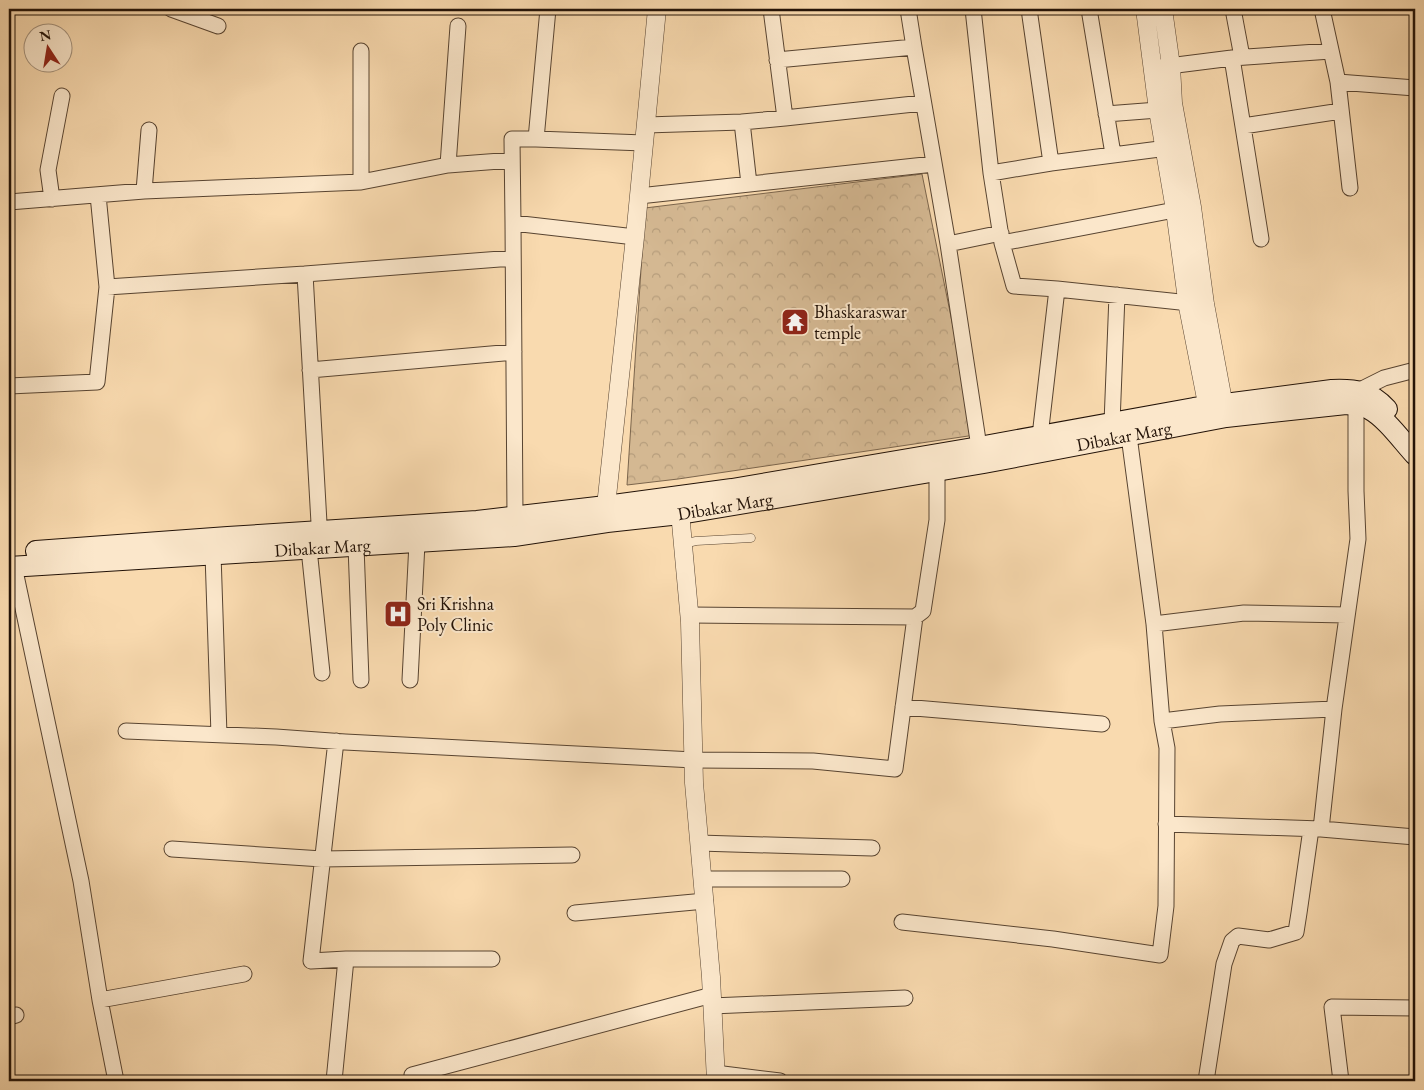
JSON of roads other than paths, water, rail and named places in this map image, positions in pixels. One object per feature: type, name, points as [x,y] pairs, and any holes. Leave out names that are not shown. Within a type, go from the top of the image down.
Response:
[{"type":"main road","points":[[1357,398],[1366,393],[1381,403],[1415,440]]},
{"type":"main road","name":"Dibakar Marg","points":[[11,562],[228,537],[356,546],[514,536],[608,522],[680,505],[732,489],[1112,423],[1217,412],[1346,404],[1357,398],[1385,421],[1415,455]]},
{"type":"main road","name":"Dibakar Marg","points":[[11,562],[213,554],[316,543],[606,506],[680,505],[937,471],[1108,438],[1129,436],[1217,412]]},
{"type":"street","points":[[172,9],[218,26]]},
{"type":"street","points":[[536,139],[548,9]]},
{"type":"street","points":[[606,506],[657,9]]},
{"type":"street","points":[[771,9],[785,118]]},
{"type":"street","points":[[908,9],[948,244],[979,447]]},
{"type":"street","points":[[973,9],[991,174],[1001,238],[1014,286],[1196,303]]},
{"type":"street","points":[[1029,9],[1051,163]]},
{"type":"street","points":[[1088,9],[1113,154]]},
{"type":"street","points":[[1145,9],[1158,110],[1173,147]]},
{"type":"street","points":[[1163,9],[1174,103],[1173,147],[1196,303],[1217,412]]},
{"type":"street","points":[[1233,9],[1243,126],[1261,239]]},
{"type":"street","points":[[1322,9],[1338,82],[1350,188]]},
{"type":"street","points":[[448,165],[458,26]]},
{"type":"street","points":[[777,60],[914,48]]},
{"type":"street","points":[[360,50],[361,182]]},
{"type":"street","points":[[1153,68],[1237,58],[1331,51]]},
{"type":"street","points":[[1338,82],[1415,88]]},
{"type":"street","points":[[52,199],[48,170],[62,96]]},
{"type":"street","points":[[646,125],[742,122],[923,103]]},
{"type":"street","points":[[1106,114],[1158,110]]},
{"type":"street","points":[[1243,126],[1341,110]]},
{"type":"street","points":[[742,122],[749,184]]},
{"type":"street","points":[[144,191],[150,130]]},
{"type":"street","points":[[515,517],[512,139],[644,144]]},
{"type":"street","points":[[991,174],[1051,163],[1173,147]]},
{"type":"street","points":[[9,202],[144,191],[361,182],[448,165],[512,160]]},
{"type":"street","points":[[639,196],[934,164]]},
{"type":"street","points":[[9,386],[97,382],[107,287],[98,195]]},
{"type":"street","points":[[948,244],[1001,238],[1183,209]]},
{"type":"street","points":[[513,223],[635,237]]},
{"type":"street","points":[[107,287],[513,258]]},
{"type":"street","points":[[305,274],[322,673]]},
{"type":"street","points":[[1040,436],[1058,289]]},
{"type":"street","points":[[1112,423],[1118,295]]},
{"type":"street","points":[[310,370],[514,352]]},
{"type":"street","points":[[1206,1081],[1224,964],[1232,940],[1238,936],[1269,940],[1296,932],[1316,829],[1358,539],[1356,491],[1357,398],[1384,378],[1415,370]]},
{"type":"street","points":[[902,922],[1160,955],[1166,906],[1166,748],[1154,624],[1129,436]]},
{"type":"street","points":[[690,615],[915,617],[923,611],[937,520],[937,471]]},
{"type":"street","points":[[680,505],[690,615],[694,783],[705,901],[716,1077],[780,1081]]},
{"type":"street","points":[[410,680],[417,543]]},
{"type":"street","points":[[356,546],[361,680]]},
{"type":"street","points":[[213,554],[219,735]]},
{"type":"street","points":[[11,562],[81,882],[100,1000],[116,1081]]},
{"type":"street","points":[[1154,624],[1244,613],[1347,615]]},
{"type":"street","points":[[126,731],[276,737],[694,760],[813,761],[895,769],[915,617]]},
{"type":"street","points":[[903,707],[1102,724]]},
{"type":"street","points":[[1162,721],[1220,714],[1334,709]]},
{"type":"street","points":[[336,741],[311,961],[346,959],[492,959]]},
{"type":"street","points":[[1166,824],[1316,829],[1415,837]]},
{"type":"street","points":[[699,843],[872,848]]},
{"type":"street","points":[[172,849],[322,859],[572,855]]},
{"type":"street","points":[[703,879],[842,879]]},
{"type":"street","points":[[575,913],[705,901]]},
{"type":"street","points":[[334,1081],[346,959]]},
{"type":"street","points":[[100,1000],[244,974]]},
{"type":"street","points":[[412,1075],[712,1000],[905,998]]},
{"type":"street","points":[[1341,1081],[1332,1007],[1415,1008]]},
{"type":"lane","points":[[683,544],[696,541],[751,538]]},
{"type":"place","name":"Bhaskaraswar temple","points":[[795,322]]},
{"type":"place","name":"Sri Krishna Poly Clinic","points":[[398,614]]}]
